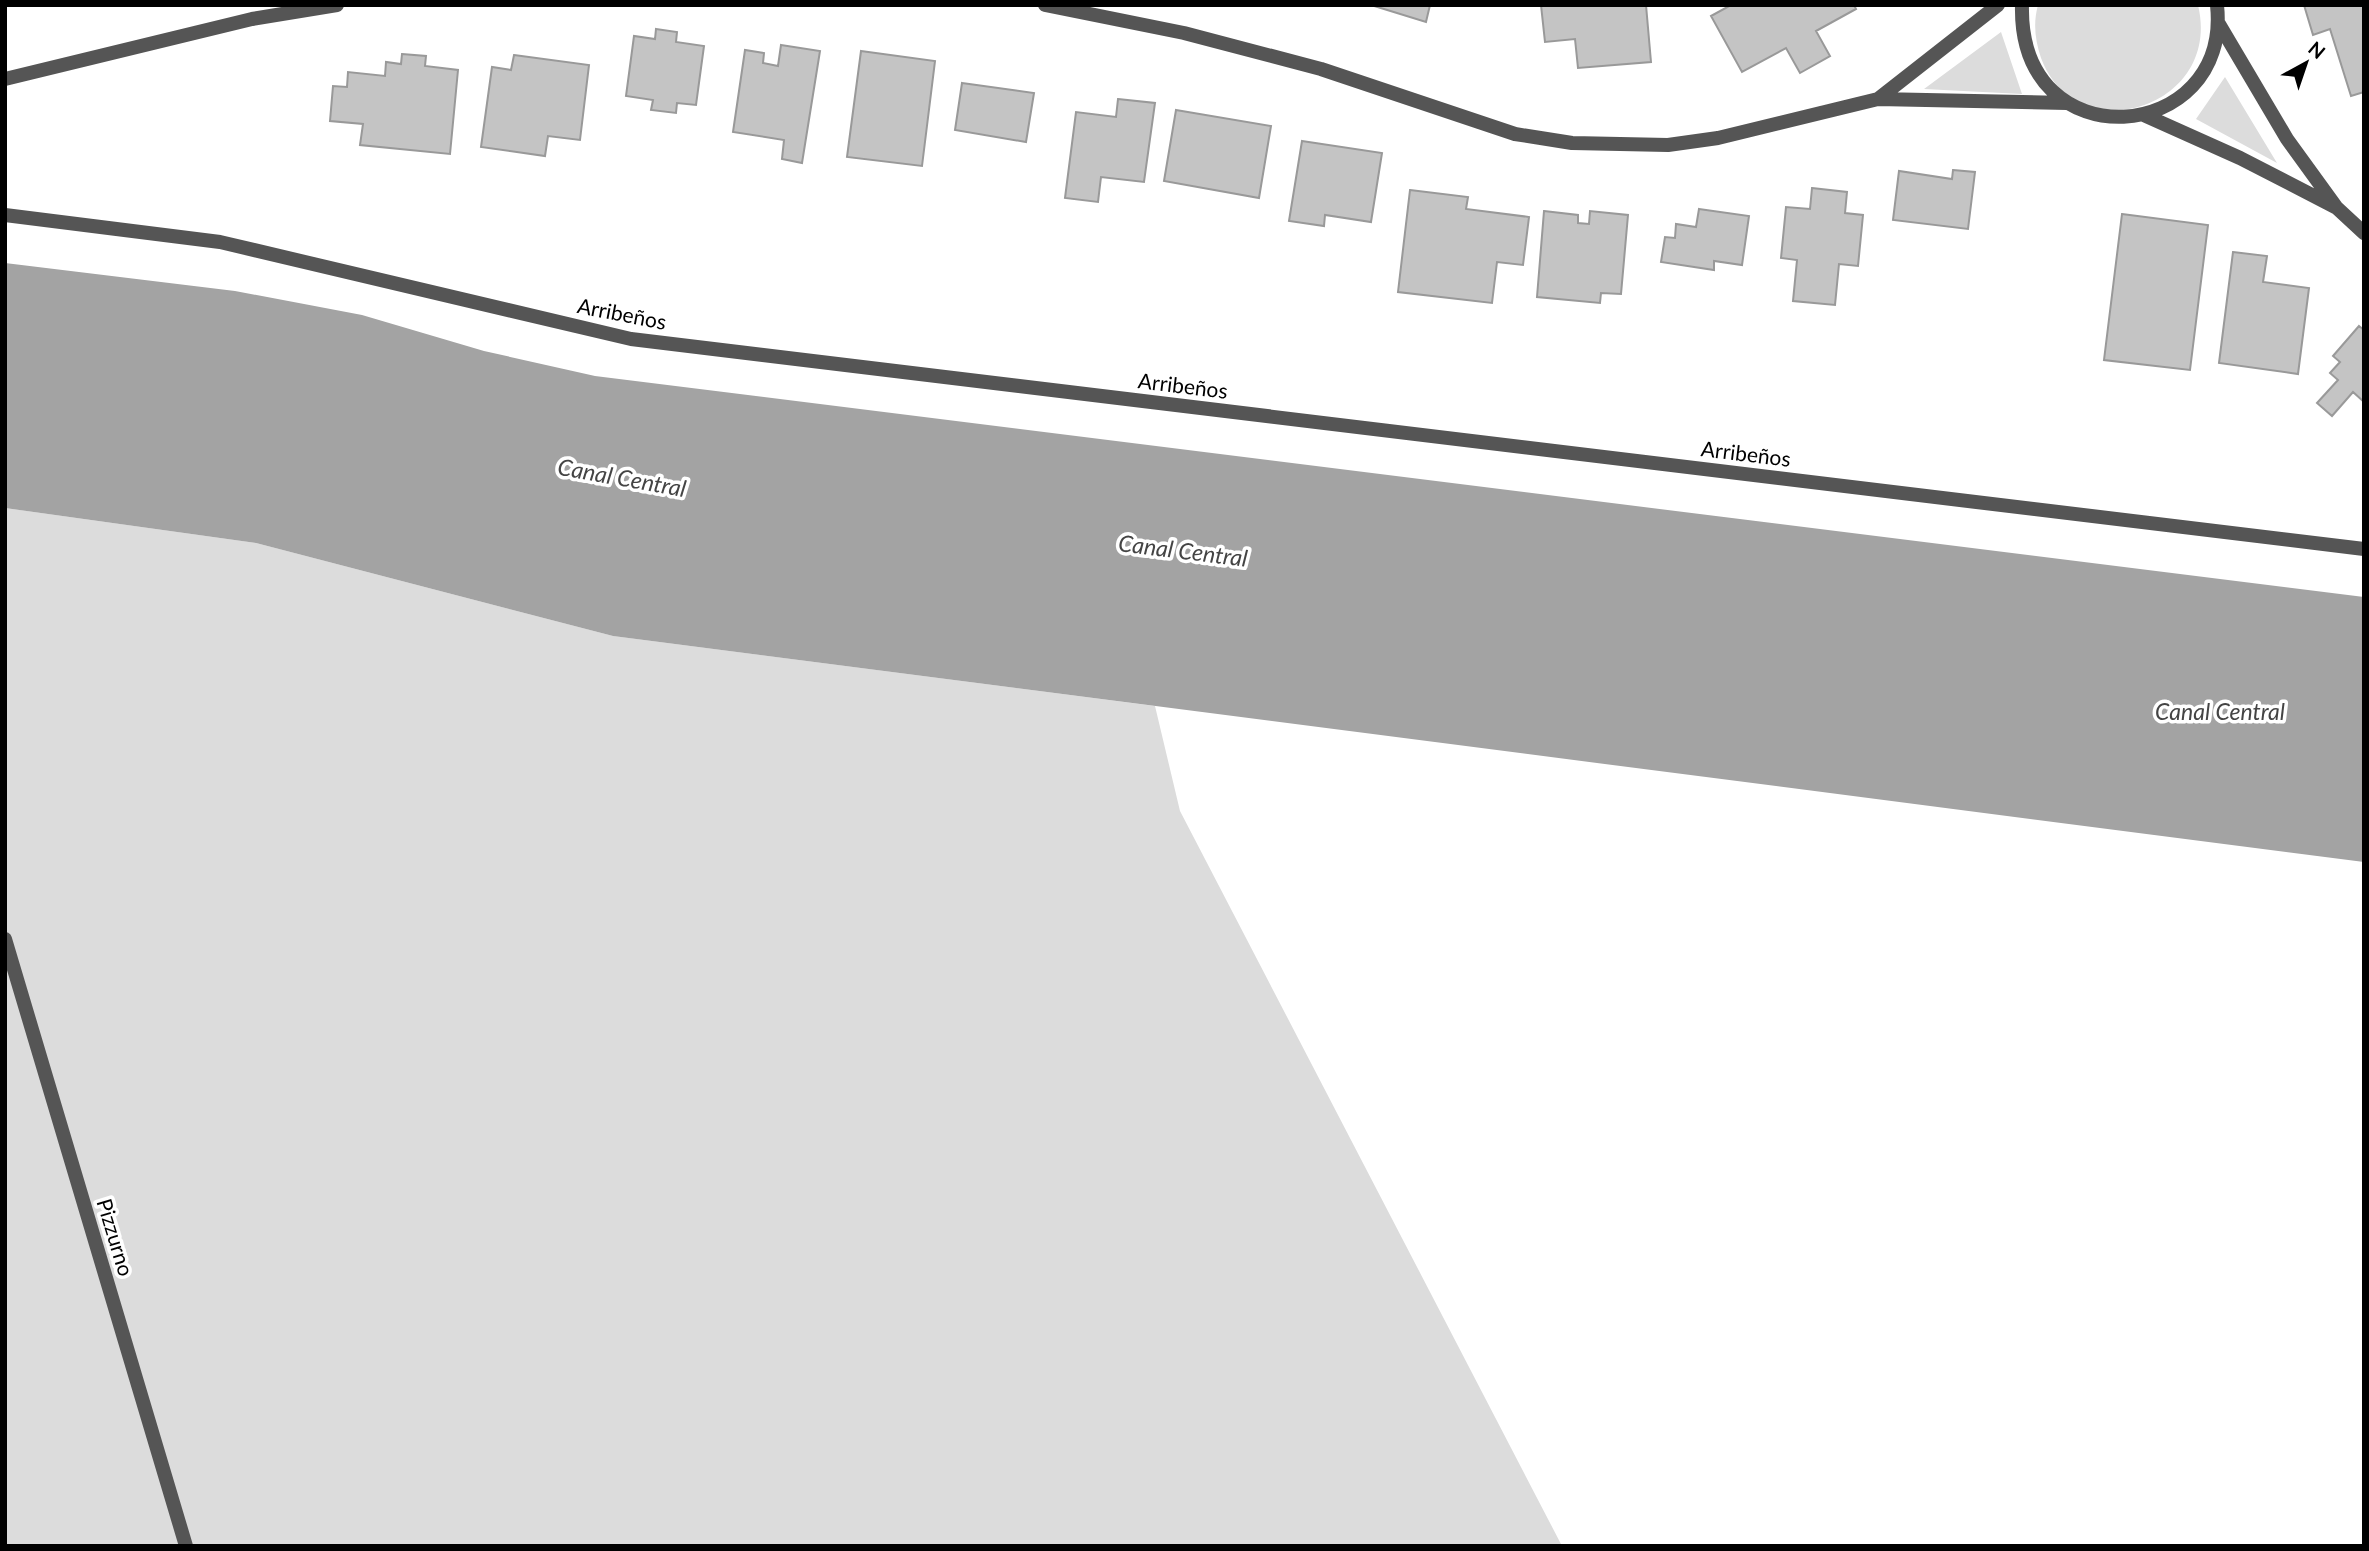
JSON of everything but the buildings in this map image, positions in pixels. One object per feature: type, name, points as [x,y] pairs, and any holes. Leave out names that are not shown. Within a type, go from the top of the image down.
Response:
[{"type":"street","points":[[5,79],[252,19],[337,5]]},
{"type":"street","points":[[1045,5],[1184,33],[1321,69],[1516,134],[1572,143],[1680,143],[1771,126],[1878,99],[2067,103]]},
{"type":"street","points":[[1878,99],[1998,5]]},
{"type":"street","points":[[2022,5],[2021,32],[2029,60],[2045,84],[2067,103],[2092,114],[2118,118],[2144,115],[2173,103],[2197,82],[2212,55],[2219,24],[2217,5]]},
{"type":"street","points":[[2219,24],[2287,139],[2337,208],[2364,233]]},
{"type":"street","points":[[2144,115],[2205,142],[2337,208]]},
{"type":"street","name":"Arribeños","points":[[5,215],[219,242],[631,339],[2364,549]]},
{"type":"street","name":"Pizzurno","points":[[5,939],[186,1546]]},
{"type":"shaded area","points":[[2038,5],[2198,5],[2200,41],[2189,70],[2169,92],[2142,106],[2113,110],[2084,104],[2059,87],[2041,58],[2035,32]]},
{"type":"shaded area","points":[[2001,32],[2022,94],[1924,89]]},
{"type":"shaded area","points":[[2225,77],[2277,163],[2196,119]]},
{"type":"shaded area","points":[[5,508],[256,543],[613,636],[1155,706],[1180,811],[1562,1546],[5,1546]]},
{"type":"water","name":"Canal Central","points":[[5,263],[235,291],[362,315],[484,351],[595,376],[2364,597],[2364,862],[613,636],[256,543],[5,508]]}]
